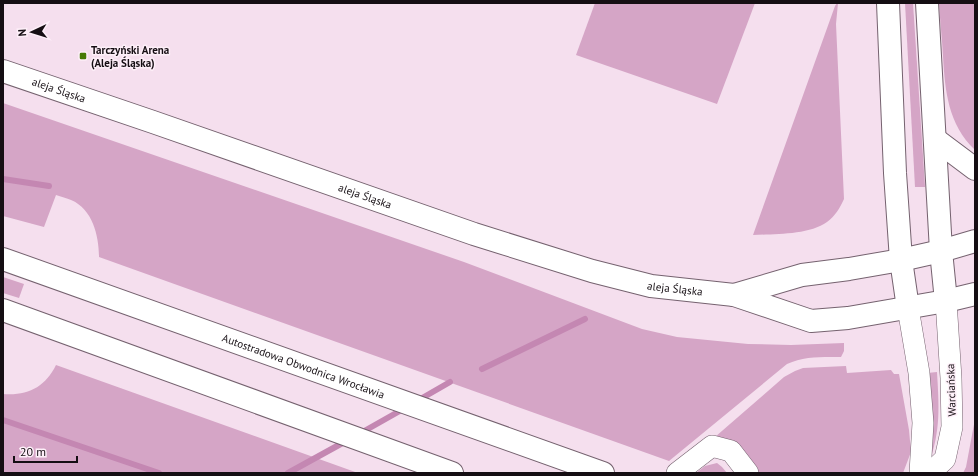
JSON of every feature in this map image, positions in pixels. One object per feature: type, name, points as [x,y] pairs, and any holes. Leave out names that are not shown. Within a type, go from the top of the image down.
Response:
[{"type":"main road","points":[[888,3],[895,173],[901,260],[908,308]]},
{"type":"main road","points":[[927,3],[941,251],[946,301]]},
{"type":"main road","name":"aleja Śląska","points":[[3,71],[474,234],[592,271],[651,286],[734,296],[811,321],[848,318],[946,301],[975,294]]},
{"type":"main road","points":[[935,139],[975,169]]},
{"type":"main road","name":"aleja Śląska","points":[[734,296],[802,275],[901,260],[941,251],[975,241]]},
{"type":"main road","name":"Autostradowa Obwodnica Wrocławia","points":[[3,259],[603,473]]},
{"type":"main road","points":[[3,310],[452,473]]},
{"type":"street","name":"Warciańska","points":[[930,473],[945,459],[952,427],[951,378],[946,301]]},
{"type":"street","points":[[908,308],[919,372],[923,423],[920,473]]},
{"type":"street","points":[[677,473],[712,446],[731,451],[748,473]]},
{"type":"shaded area","points":[[595,3],[755,3],[717,104],[576,55]]},
{"type":"shaded area","points":[[837,3],[836,24],[844,199],[839,209],[832,217],[820,226],[801,232],[753,235],[835,6]]},
{"type":"shaded area","points":[[905,3],[913,3],[925,187],[915,187]]},
{"type":"shaded area","points":[[939,3],[975,3],[975,150],[959,129],[947,94]]},
{"type":"shaded area","points":[[3,103],[464,262],[642,329],[677,337],[748,344],[791,345],[844,343],[844,351],[841,357],[807,358],[787,364],[669,461],[99,257],[98,241],[90,217],[79,204],[69,199],[56,195],[44,227],[3,216]]},
{"type":"shaded area","points":[[3,277],[24,284],[19,298],[3,293]]},
{"type":"shaded area","points":[[56,365],[358,473],[3,473],[3,394],[28,392],[47,379]]},
{"type":"shaded area","points":[[846,366],[847,373],[891,370],[894,374],[899,374],[909,430],[911,452],[903,473],[760,473],[750,463],[715,437],[784,377],[795,371],[803,368]]},
{"type":"shaded area","points":[[937,372],[939,407],[936,440],[929,463],[927,373]]},
{"type":"shaded area","points":[[975,419],[975,473],[963,473],[966,467]]},
{"type":"shaded area","points":[[717,463],[727,473],[696,473],[705,466]]},
{"type":"waterway","points":[[3,179],[49,186]]},
{"type":"waterway","points":[[482,369],[585,319]]},
{"type":"waterway","points":[[417,401],[450,382]]},
{"type":"waterway","points":[[359,434],[405,408]]},
{"type":"waterway","points":[[3,420],[159,473]]},
{"type":"waterway","points":[[288,473],[348,440]]},
{"type":"place","name":"Tarczyński Arena (Aleja Śląska)","points":[[83,56]]}]
